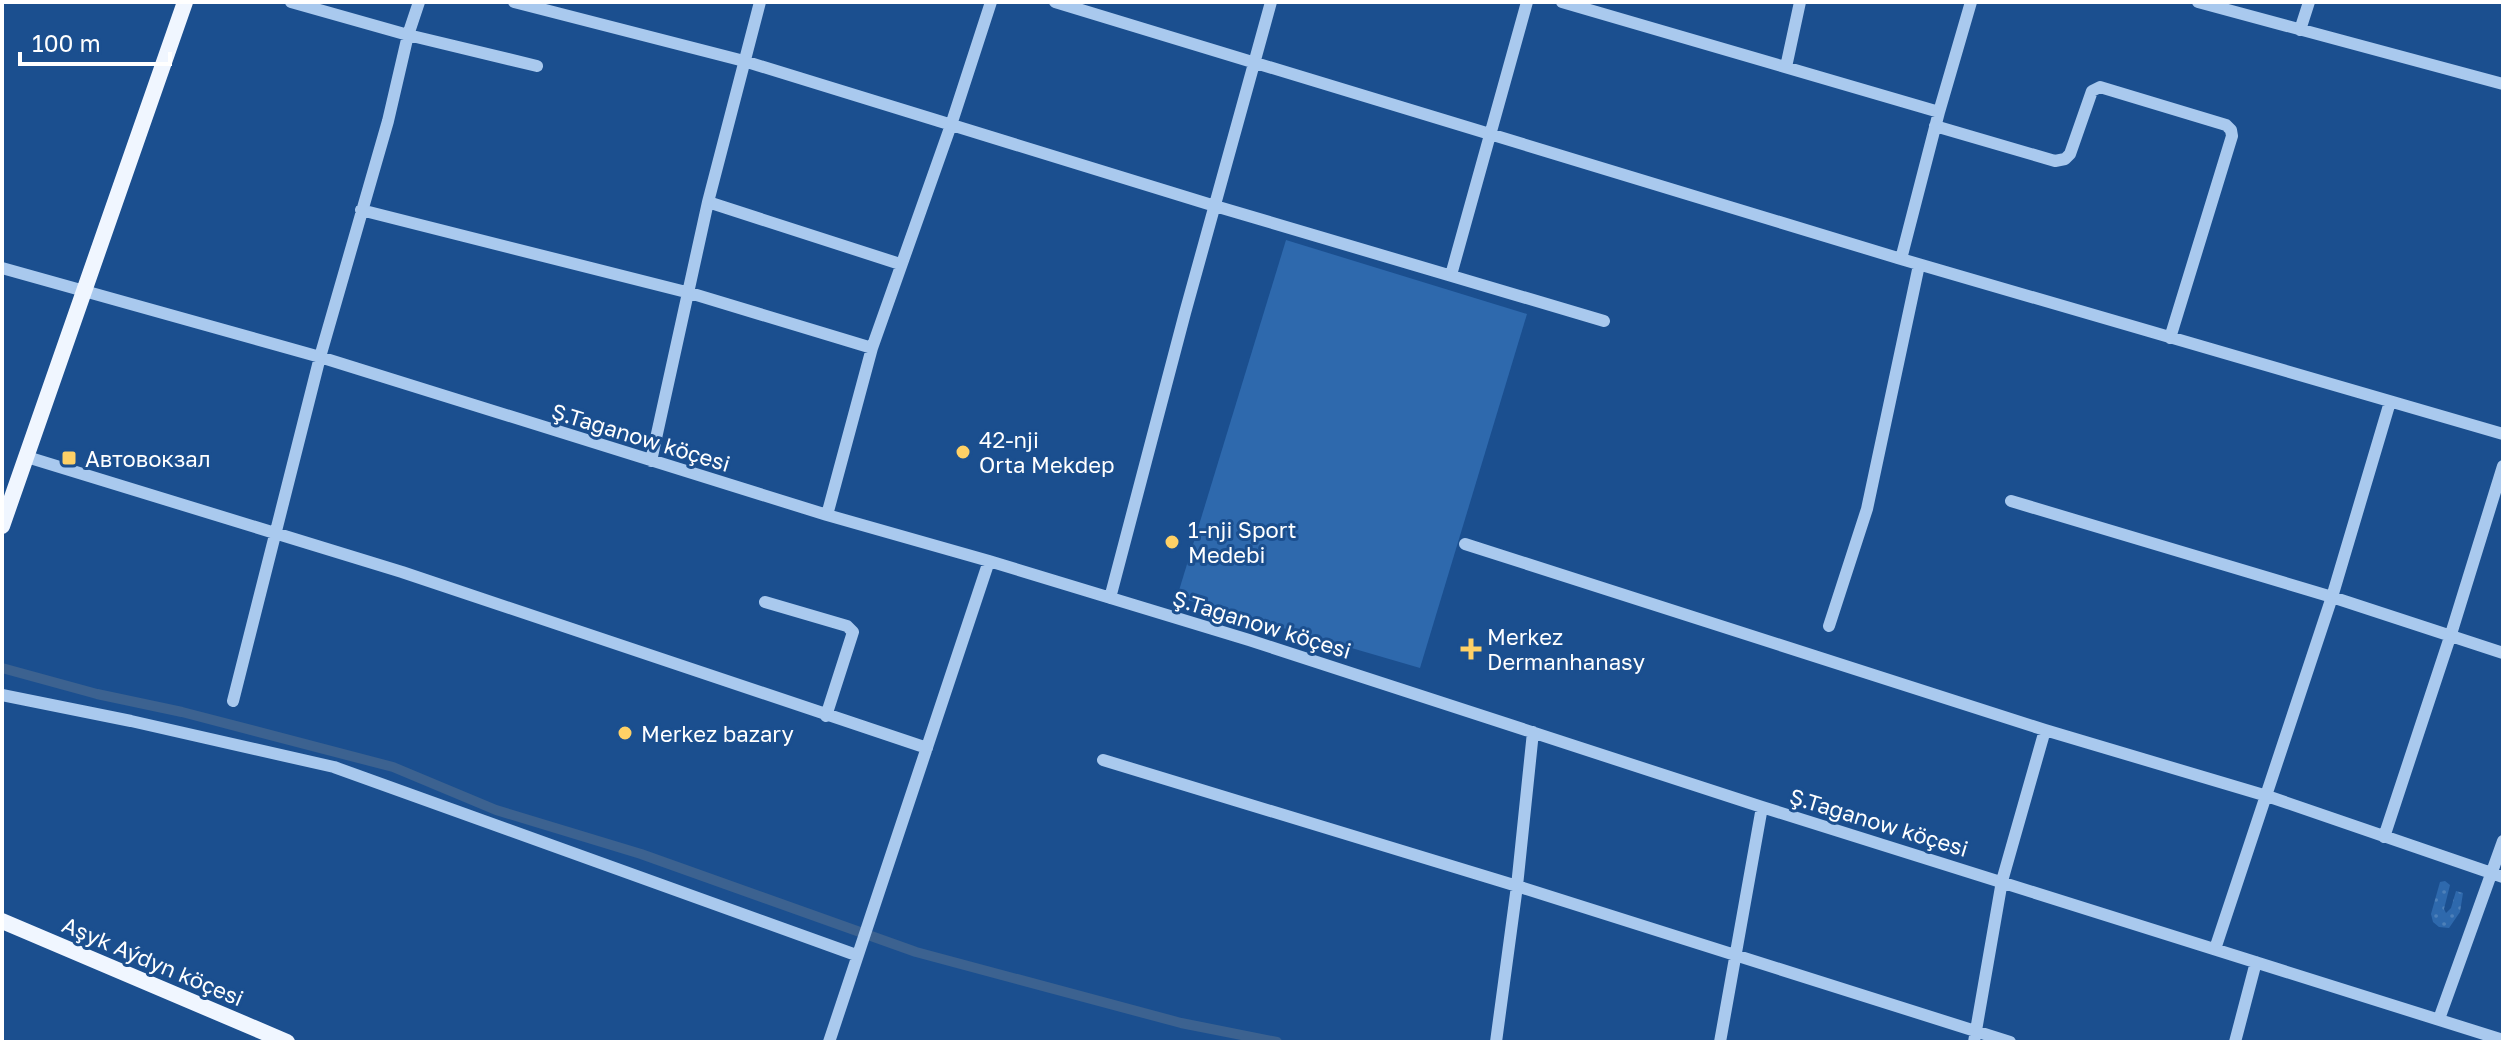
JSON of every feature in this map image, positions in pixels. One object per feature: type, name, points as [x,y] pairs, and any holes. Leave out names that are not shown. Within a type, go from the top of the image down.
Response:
[{"type":"main road","points":[[4,517],[185,2]]},
{"type":"main road","name":"Aşyk Aýdyn köçesi","points":[[2,921],[287,1042]]},
{"type":"street","points":[[291,2],[408,35],[537,66]]},
{"type":"street","points":[[233,701],[320,357],[419,2]]},
{"type":"street","points":[[514,2],[744,61],[1215,206],[1604,321]]},
{"type":"street","points":[[651,461],[708,202],[760,2]]},
{"type":"street","points":[[827,515],[872,348],[991,2]]},
{"type":"street","points":[[1055,2],[1919,265],[2503,434]]},
{"type":"street","points":[[1110,598],[1271,2]]},
{"type":"street","points":[[1451,275],[1527,2]]},
{"type":"street","points":[[1562,2],[1939,112]]},
{"type":"street","points":[[1786,67],[1800,2]]},
{"type":"street","points":[[1901,259],[1971,2]]},
{"type":"street","points":[[2198,2],[2503,84]]},
{"type":"street","points":[[2300,30],[2309,2]]},
{"type":"street","points":[[1935,126],[2055,161],[2065,159],[2070,154],[2092,91],[2100,87],[2226,125],[2232,136],[2170,338]]},
{"type":"street","points":[[708,202],[900,264]]},
{"type":"street","points":[[361,210],[690,293],[872,348]]},
{"type":"street","points":[[1829,626],[1867,509],[1919,265]]},
{"type":"street","name":"Ş.Taganow köçesi","points":[[2,268],[320,357],[827,515],[1249,640],[1762,807],[2503,1040]]},
{"type":"street","points":[[2215,949],[2332,597],[2390,402]]},
{"type":"street","points":[[27,457],[402,572],[927,748]]},
{"type":"street","points":[[2384,837],[2503,466]]},
{"type":"street","points":[[2011,501],[2332,597],[2503,653]]},
{"type":"street","points":[[1465,544],[2045,730],[2267,796],[2497,875]]},
{"type":"street","points":[[829,1042],[989,561]]},
{"type":"street","points":[[765,602],[847,626],[853,632],[826,716]]},
{"type":"street","points":[[2,695],[334,767],[857,953]]},
{"type":"street","points":[[1975,1037],[2002,881],[2045,730]]},
{"type":"street","points":[[1496,1042],[1533,732]]},
{"type":"street","points":[[1103,760],[1517,886],[1975,1037],[2010,1042]]},
{"type":"street","points":[[1720,1042],[1762,807]]},
{"type":"street","points":[[2439,1019],[2497,875],[2503,841]]},
{"type":"street","points":[[2235,1042],[2256,962]]},
{"type":"shaded area","points":[[1286,240],[1527,314],[1420,668],[1177,597]]},
{"type":"shaded area","points":[[2440,882],[2450,885],[2444,909],[2446,913],[2451,908],[2456,891],[2463,893],[2460,912],[2449,928],[2439,927],[2433,922],[2431,914]]},
{"type":"waterway","points":[[2,668],[393,767],[496,810],[641,854],[916,952],[1181,1023],[1277,1042]]},
{"type":"place","name":"42-nji Orta Mekdep","points":[[963,452]]},
{"type":"place","name":"Автовокзал","points":[[69,458]]},
{"type":"place","name":"1-nji Sport Medebi","points":[[1172,542]]},
{"type":"place","name":"Merkez Dermanhanasy","points":[[1471,649]]},
{"type":"place","name":"Merkez bazary","points":[[625,733]]}]
